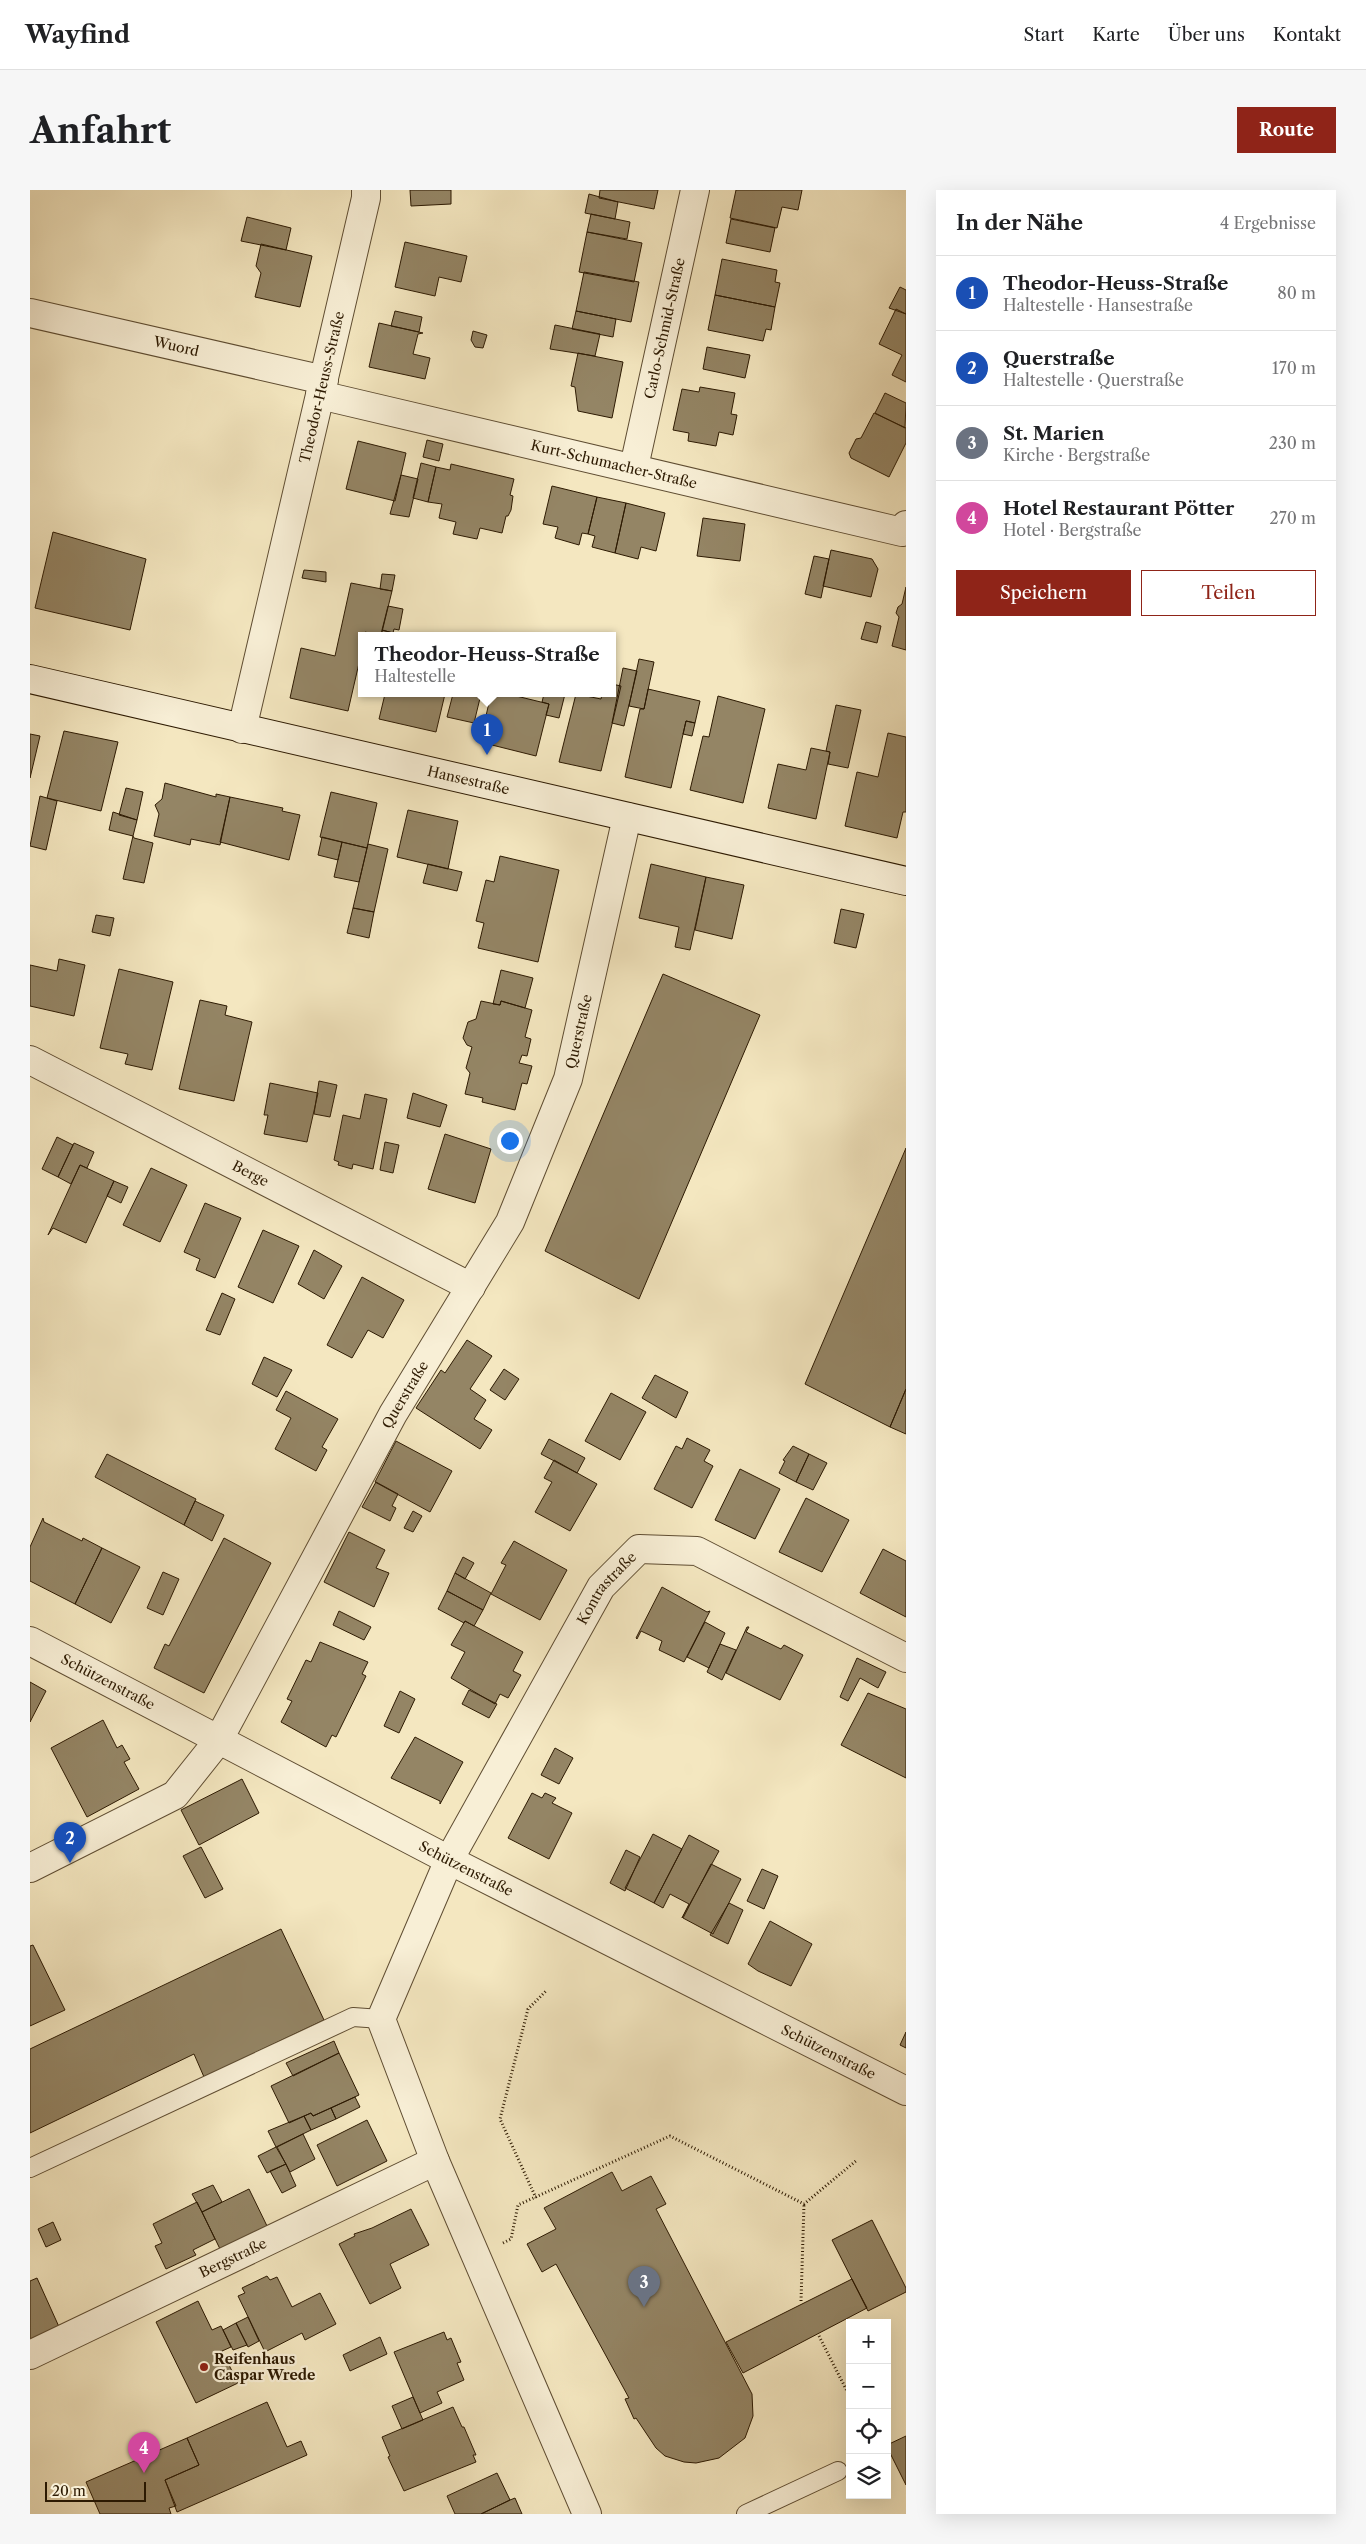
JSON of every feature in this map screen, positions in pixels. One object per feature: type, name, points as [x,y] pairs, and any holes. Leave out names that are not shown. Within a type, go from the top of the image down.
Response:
[{"type":"street","name":"Theodor-Heuss-Straße","points":[[242,729],[366,198],[366,190]]},
{"type":"street","name":"Carlo-Schmid-Straße","points":[[634,467],[695,190]]},
{"type":"street","name":"Wuord","points":[[30,313],[322,388]]},
{"type":"street","name":"Kurt-Schumacher-Straße","points":[[322,388],[902,532],[906,525]]},
{"type":"street","name":"Hansestraße","points":[[30,679],[906,881]]},
{"type":"street","name":"Querstraße","points":[[30,1868],[175,1796],[218,1741],[393,1414],[510,1222],[568,1079],[627,817]]},
{"type":"street","name":"Berge","points":[[30,1060],[471,1287]]},
{"type":"street","name":"Kontrastraße","points":[[449,1860],[601,1587],[640,1549],[697,1551],[906,1658]]},
{"type":"street","name":"Schützenstraße","points":[[30,1641],[218,1741],[449,1860],[906,2091]]},
{"type":"street","points":[[449,1860],[381,2019],[435,2162],[587,2514]]},
{"type":"street","name":"Bergstraße","points":[[30,2355],[435,2162]]},
{"type":"lane","points":[[30,2168],[353,2017],[381,2019]]},
{"type":"lane","points":[[746,2514],[838,2470]]},
{"type":"path","points":[[536,2198],[500,2119],[528,2009],[546,1991]]},
{"type":"path","points":[[475,2255],[512,2239],[518,2206],[670,2136],[804,2204]]},
{"type":"path","points":[[801,2301],[804,2204],[857,2160]]},
{"type":"path","points":[[819,2336],[846,2389]]},
{"type":"building","points":[[410,190],[451,190],[451,204],[411,206]]},
{"type":"building","points":[[600,190],[658,190],[654,209],[599,198]]},
{"type":"building","points":[[736,190],[802,190],[798,210],[782,207],[777,228],[730,218]]},
{"type":"building","points":[[589,194],[618,202],[615,219],[585,213]]},
{"type":"building","points":[[591,214],[630,222],[627,239],[587,232]]},
{"type":"building","points":[[247,217],[291,228],[286,250],[241,241]]},
{"type":"building","points":[[731,219],[775,228],[770,252],[726,243]]},
{"type":"building","points":[[587,232],[642,243],[634,282],[579,272]]},
{"type":"building","points":[[405,242],[467,256],[461,282],[439,277],[435,296],[395,287]]},
{"type":"building","points":[[261,244],[312,256],[300,307],[255,297],[261,273],[256,266]]},
{"type":"building","points":[[722,259],[777,270],[775,282],[780,283],[775,307],[715,295]]},
{"type":"building","points":[[584,272],[639,282],[631,322],[576,311]]},
{"type":"building","points":[[900,287],[906,290],[906,314],[889,308]]},
{"type":"building","points":[[715,295],[775,307],[771,330],[766,329],[763,341],[708,330]]},
{"type":"building","points":[[896,309],[906,314],[906,382],[892,375],[902,355],[879,344]]},
{"type":"building","points":[[395,311],[422,317],[419,332],[391,326]]},
{"type":"building","points":[[576,311],[616,319],[613,337],[572,329]]},
{"type":"building","points":[[379,323],[423,333],[418,334],[413,354],[430,358],[425,379],[369,367]]},
{"type":"building","points":[[555,325],[600,334],[595,356],[550,349]]},
{"type":"building","points":[[473,331],[487,335],[483,348],[475,347],[471,340]]},
{"type":"building","points":[[707,347],[750,355],[745,378],[703,369]]},
{"type":"building","points":[[578,353],[623,362],[612,418],[578,411],[575,387],[571,386]]},
{"type":"building","points":[[700,387],[735,393],[731,414],[737,415],[733,435],[719,432],[716,446],[688,441],[689,433],[673,430],[682,389],[699,392]]},
{"type":"building","points":[[885,393],[906,403],[905,428],[875,413]]},
{"type":"building","points":[[874,413],[906,428],[906,443],[889,477],[851,458],[849,453],[856,439],[861,438]]},
{"type":"building","points":[[427,440],[443,444],[439,461],[423,457]]},
{"type":"building","points":[[358,441],[406,453],[395,501],[346,489]]},
{"type":"building","points":[[421,463],[436,467],[428,502],[413,498]]},
{"type":"building","points":[[451,464],[514,479],[510,495],[513,496],[511,510],[508,516],[506,516],[502,533],[480,528],[477,539],[453,534],[456,522],[439,518],[442,504],[428,502],[436,467],[450,470]]},
{"type":"building","points":[[401,475],[418,479],[409,517],[390,514]]},
{"type":"building","points":[[552,486],[597,497],[588,534],[582,533],[579,545],[555,538],[558,527],[543,524]]},
{"type":"building","points":[[597,497],[626,503],[615,553],[592,547],[595,536],[588,534]]},
{"type":"building","points":[[626,503],[665,513],[656,551],[641,547],[638,559],[615,553]]},
{"type":"building","points":[[703,518],[745,524],[740,561],[697,556]]},
{"type":"building","points":[[53,532],[146,559],[130,630],[35,608]]},
{"type":"building","points":[[831,550],[872,559],[878,569],[871,597],[823,586]]},
{"type":"building","points":[[814,556],[829,559],[821,598],[805,594]]},
{"type":"building","points":[[304,570],[326,572],[326,582],[302,578]]},
{"type":"building","points":[[382,574],[395,575],[392,591],[380,589]]},
{"type":"building","points":[[351,583],[392,591],[382,632],[358,632],[358,667],[348,711],[290,698],[301,648],[335,656]]},
{"type":"building","points":[[906,587],[906,650],[892,646],[899,617],[896,613],[898,607],[902,604]]},
{"type":"building","points":[[388,606],[403,609],[399,630],[394,629],[393,632],[389,632],[382,630]]},
{"type":"building","points":[[866,622],[881,626],[877,643],[861,639]]},
{"type":"building","points":[[639,659],[654,662],[644,709],[629,706]]},
{"type":"building","points":[[623,668],[637,671],[624,726],[612,723]]},
{"type":"building","points":[[616,685],[621,686],[601,771],[559,762],[575,697],[601,699],[601,697],[616,697]]},
{"type":"building","points":[[648,689],[700,701],[695,723],[686,721],[671,788],[625,777],[640,709],[644,709]]},
{"type":"building","points":[[718,696],[765,709],[743,803],[690,790],[703,736],[709,737]]},
{"type":"building","points":[[384,697],[444,697],[436,732],[379,719]]},
{"type":"building","points":[[452,697],[480,697],[474,723],[447,717]]},
{"type":"building","points":[[490,697],[520,697],[549,704],[536,756],[480,742]]},
{"type":"building","points":[[543,697],[564,697],[559,718],[546,715],[549,704],[542,702]]},
{"type":"building","points":[[836,705],[861,710],[848,768],[828,764],[830,752],[826,751]]},
{"type":"building","points":[[686,721],[695,723],[692,736],[683,734]]},
{"type":"building","points":[[64,731],[118,742],[101,811],[47,798]]},
{"type":"building","points":[[888,733],[906,737],[906,812],[903,812],[897,838],[845,826],[857,772],[878,777]]},
{"type":"building","points":[[30,734],[40,736],[30,778]]},
{"type":"building","points":[[811,748],[830,752],[816,819],[768,808],[778,764],[806,770]]},
{"type":"building","points":[[165,783],[216,797],[216,794],[230,797],[220,845],[191,839],[190,845],[154,836],[159,814],[155,805],[162,799]]},
{"type":"building","points":[[126,788],[143,792],[137,820],[119,815]]},
{"type":"building","points":[[331,792],[377,803],[367,848],[320,837]]},
{"type":"building","points":[[40,796],[57,801],[46,850],[30,846]]},
{"type":"building","points":[[230,797],[283,808],[282,811],[300,815],[289,860],[220,842]]},
{"type":"building","points":[[408,810],[458,821],[448,869],[397,857]]},
{"type":"building","points":[[113,812],[137,820],[133,836],[109,830]]},
{"type":"building","points":[[133,836],[134,838],[153,843],[144,883],[123,879]]},
{"type":"building","points":[[322,837],[342,842],[338,860],[318,855]]},
{"type":"building","points":[[342,842],[367,848],[359,882],[334,877]]},
{"type":"building","points":[[368,844],[388,849],[374,912],[353,908]]},
{"type":"building","points":[[500,856],[559,870],[538,962],[478,948],[484,923],[476,921],[486,880],[494,882]]},
{"type":"building","points":[[428,864],[462,872],[457,891],[423,883]]},
{"type":"building","points":[[651,864],[706,877],[690,950],[675,947],[679,927],[639,918]]},
{"type":"building","points":[[706,877],[744,885],[732,939],[695,930]]},
{"type":"building","points":[[353,908],[374,912],[369,938],[347,933]]},
{"type":"building","points":[[841,909],[864,914],[856,948],[834,943]]},
{"type":"building","points":[[96,915],[114,918],[110,936],[92,932]]},
{"type":"building","points":[[59,959],[85,965],[74,1016],[30,1006],[30,965],[57,971]]},
{"type":"building","points":[[119,969],[173,982],[152,1070],[125,1064],[128,1054],[100,1048]]},
{"type":"building","points":[[501,970],[533,978],[525,1008],[501,1001],[500,1005],[493,1004]]},
{"type":"building","points":[[663,974],[760,1015],[639,1299],[545,1251]]},
{"type":"building","points":[[200,1000],[227,1006],[225,1015],[252,1022],[234,1101],[179,1089]]},
{"type":"building","points":[[481,1001],[500,1005],[501,1001],[532,1010],[525,1037],[531,1039],[527,1056],[522,1055],[519,1063],[532,1066],[527,1084],[522,1083],[515,1110],[482,1102],[483,1098],[465,1094],[470,1073],[466,1068],[472,1047],[467,1045],[463,1038],[468,1022],[476,1019]]},
{"type":"building","points":[[319,1081],[337,1085],[330,1117],[314,1114]]},
{"type":"building","points":[[270,1083],[318,1093],[307,1142],[264,1134],[268,1115],[264,1115]]},
{"type":"building","points":[[413,1093],[447,1105],[440,1127],[407,1118]]},
{"type":"building","points":[[365,1094],[387,1099],[373,1169],[353,1164],[352,1169],[338,1165],[339,1162],[334,1160],[343,1115],[360,1119]]},
{"type":"building","points":[[445,1134],[491,1149],[475,1203],[428,1189]]},
{"type":"building","points":[[57,1137],[73,1145],[58,1177],[42,1169]]},
{"type":"building","points":[[385,1142],[399,1145],[393,1173],[380,1170]]},
{"type":"building","points":[[74,1143],[94,1152],[87,1168],[80,1165],[71,1184],[58,1177]]},
{"type":"building","points":[[906,1148],[906,1389],[890,1427],[805,1384]]},
{"type":"building","points":[[80,1165],[114,1181],[86,1243],[53,1228],[48,1235]]},
{"type":"building","points":[[151,1168],[187,1185],[160,1242],[123,1225]]},
{"type":"building","points":[[114,1181],[128,1187],[121,1203],[107,1196]]},
{"type":"building","points":[[205,1203],[241,1218],[215,1278],[196,1270],[200,1259],[184,1252]]},
{"type":"building","points":[[263,1230],[299,1246],[273,1303],[238,1287]]},
{"type":"building","points":[[314,1250],[342,1266],[324,1299],[298,1284]]},
{"type":"building","points":[[362,1277],[404,1300],[383,1338],[368,1330],[352,1358],[327,1345]]},
{"type":"building","points":[[222,1293],[235,1299],[220,1335],[206,1330]]},
{"type":"building","points":[[467,1340],[492,1356],[470,1389],[486,1400],[474,1419],[492,1430],[480,1449],[416,1408],[441,1370],[445,1373]]},
{"type":"building","points":[[264,1357],[292,1370],[277,1397],[252,1384]]},
{"type":"building","points":[[504,1369],[519,1379],[505,1400],[490,1390]]},
{"type":"building","points":[[655,1375],[688,1392],[676,1418],[642,1398]]},
{"type":"building","points":[[906,1389],[906,1434],[890,1427]]},
{"type":"building","points":[[286,1391],[338,1419],[322,1447],[327,1450],[316,1471],[275,1449],[291,1418],[276,1410]]},
{"type":"building","points":[[611,1393],[646,1412],[620,1460],[585,1441]]},
{"type":"building","points":[[687,1438],[710,1450],[704,1461],[713,1466],[692,1508],[654,1489],[676,1446],[682,1449]]},
{"type":"building","points":[[549,1439],[585,1458],[577,1473],[541,1454]]},
{"type":"building","points":[[396,1441],[452,1471],[430,1512],[375,1482]]},
{"type":"building","points":[[793,1446],[809,1454],[796,1482],[779,1473],[785,1461],[783,1460]]},
{"type":"building","points":[[107,1454],[196,1499],[184,1525],[95,1477]]},
{"type":"building","points":[[809,1454],[827,1463],[813,1490],[796,1482]]},
{"type":"building","points":[[554,1460],[597,1484],[570,1531],[535,1512],[552,1482],[544,1478]]},
{"type":"building","points":[[740,1469],[780,1489],[755,1539],[715,1520]]},
{"type":"building","points":[[376,1482],[398,1494],[392,1506],[396,1508],[390,1521],[362,1507]]},
{"type":"building","points":[[806,1498],[849,1520],[822,1572],[779,1552]]},
{"type":"building","points":[[195,1501],[224,1515],[212,1541],[184,1525]]},
{"type":"building","points":[[413,1511],[422,1516],[413,1532],[404,1528]]},
{"type":"building","points":[[43,1518],[44,1522],[82,1541],[83,1538],[102,1548],[75,1604],[30,1581],[30,1547]]},
{"type":"building","points":[[349,1532],[385,1550],[376,1568],[389,1573],[374,1607],[324,1582]]},
{"type":"building","points":[[224,1538],[271,1563],[204,1693],[154,1668],[165,1644],[169,1646]]},
{"type":"building","points":[[514,1541],[567,1570],[540,1620],[491,1594],[506,1565],[501,1563]]},
{"type":"building","points":[[102,1548],[140,1567],[111,1623],[75,1604]]},
{"type":"building","points":[[883,1549],[906,1561],[906,1617],[860,1593]]},
{"type":"building","points":[[463,1557],[474,1563],[465,1579],[455,1573]]},
{"type":"building","points":[[163,1572],[179,1579],[163,1615],[147,1608]]},
{"type":"building","points":[[455,1573],[491,1593],[483,1610],[447,1591]]},
{"type":"building","points":[[662,1587],[707,1612],[710,1611],[684,1662],[659,1650],[662,1641],[641,1631],[636,1638]]},
{"type":"building","points":[[447,1591],[483,1610],[474,1626],[465,1621],[464,1623],[438,1609]]},
{"type":"building","points":[[339,1611],[371,1627],[364,1640],[333,1625]]},
{"type":"building","points":[[465,1621],[523,1652],[513,1671],[521,1675],[508,1698],[500,1694],[495,1704],[451,1678],[465,1652],[451,1645]]},
{"type":"building","points":[[705,1622],[725,1633],[709,1668],[687,1657]]},
{"type":"building","points":[[747,1627],[749,1627],[746,1632],[781,1649],[784,1645],[803,1655],[780,1700],[726,1673]]},
{"type":"building","points":[[320,1642],[368,1662],[362,1674],[366,1676],[336,1737],[332,1735],[326,1747],[281,1722],[292,1701],[287,1699],[306,1660],[311,1662]]},
{"type":"building","points":[[720,1644],[736,1650],[722,1680],[707,1672]]},
{"type":"building","points":[[857,1658],[886,1672],[878,1688],[860,1678],[848,1701],[840,1697]]},
{"type":"building","points":[[30,1682],[46,1691],[30,1722]]},
{"type":"building","points":[[469,1690],[497,1704],[489,1718],[462,1704]]},
{"type":"building","points":[[400,1691],[415,1699],[399,1733],[384,1726]]},
{"type":"building","points":[[868,1693],[906,1709],[906,1778],[841,1745]]},
{"type":"building","points":[[103,1720],[117,1748],[122,1745],[130,1759],[124,1762],[139,1789],[87,1817],[51,1748]]},
{"type":"building","points":[[415,1737],[463,1762],[440,1804],[440,1801],[391,1778]]},
{"type":"building","points":[[555,1748],[573,1758],[559,1784],[541,1775]]},
{"type":"building","points":[[242,1779],[259,1813],[199,1845],[181,1810]]},
{"type":"building","points":[[532,1793],[542,1798],[545,1793],[556,1798],[552,1803],[572,1813],[549,1859],[508,1838]]},
{"type":"building","points":[[653,1834],[682,1849],[654,1903],[625,1888]]},
{"type":"building","points":[[689,1835],[719,1851],[682,1918],[689,1904],[670,1894],[663,1908],[654,1903]]},
{"type":"building","points":[[201,1847],[223,1889],[205,1898],[183,1856]]},
{"type":"building","points":[[626,1850],[640,1857],[625,1891],[610,1883]]},
{"type":"building","points":[[711,1864],[741,1879],[713,1934],[683,1918]]},
{"type":"building","points":[[762,1869],[778,1876],[764,1909],[747,1901]]},
{"type":"building","points":[[729,1903],[743,1910],[728,1944],[710,1935]]},
{"type":"building","points":[[770,1921],[812,1944],[791,1986],[758,1971],[748,1964]]},
{"type":"building","points":[[281,1929],[324,2020],[204,2077],[194,2054],[30,2133],[30,2049]]},
{"type":"building","points":[[33,1945],[65,2010],[30,2026],[30,1946]]},
{"type":"building","points":[[906,2032],[906,2048],[900,2045]]},
{"type":"building","points":[[334,2041],[339,2053],[293,2076],[286,2063]]},
{"type":"building","points":[[339,2053],[359,2095],[313,2116],[311,2113],[289,2123],[271,2086]]},
{"type":"building","points":[[355,2097],[360,2107],[336,2119],[331,2108]]},
{"type":"building","points":[[331,2108],[336,2119],[311,2130],[304,2116],[311,2113],[313,2116]]},
{"type":"building","points":[[304,2116],[311,2130],[276,2147],[268,2131]]},
{"type":"building","points":[[367,2120],[387,2161],[337,2186],[317,2145]]},
{"type":"building","points":[[303,2134],[315,2159],[290,2172],[277,2147]]},
{"type":"building","points":[[276,2147],[286,2164],[267,2173],[258,2156]]},
{"type":"building","points":[[286,2164],[296,2186],[282,2193],[270,2171]]},
{"type":"building","points":[[612,2172],[622,2191],[651,2176],[666,2204],[656,2209],[752,2394],[753,2416],[745,2438],[719,2458],[696,2463],[684,2462],[665,2456],[656,2448],[636,2418],[634,2419],[625,2399],[629,2398],[556,2264],[542,2272],[527,2244],[556,2229],[544,2208]]},
{"type":"building","points":[[213,2185],[222,2202],[202,2212],[192,2194]]},
{"type":"building","points":[[249,2189],[268,2228],[221,2251],[202,2212]]},
{"type":"building","points":[[197,2202],[215,2239],[193,2250],[196,2255],[166,2269],[155,2246],[162,2243],[153,2224]]},
{"type":"building","points":[[411,2209],[429,2245],[390,2264],[401,2288],[370,2304],[339,2244],[355,2236],[354,2234],[372,2228]]},
{"type":"building","points":[[872,2220],[906,2288],[906,2292],[868,2311],[832,2240]]},
{"type":"building","points":[[53,2222],[61,2240],[46,2247],[38,2229]]},
{"type":"building","points":[[267,2276],[270,2280],[277,2277],[292,2307],[320,2293],[336,2324],[305,2340],[302,2333],[265,2352],[238,2296],[245,2293],[242,2288]]},
{"type":"building","points":[[37,2278],[60,2329],[30,2342],[30,2281]]},
{"type":"building","points":[[852,2279],[867,2308],[743,2373],[726,2342]]},
{"type":"building","name":"Reifenhaus Caspar Wrede","points":[[198,2301],[212,2330],[221,2326],[223,2330],[231,2347],[222,2351],[238,2383],[196,2403],[156,2322]]},
{"type":"building","points":[[248,2317],[259,2341],[248,2347],[236,2323]]},
{"type":"building","points":[[236,2323],[247,2345],[233,2350],[223,2330]]},
{"type":"building","points":[[444,2332],[447,2340],[451,2338],[461,2362],[457,2363],[464,2380],[437,2392],[442,2403],[420,2413],[394,2352]]},
{"type":"building","points":[[380,2337],[387,2354],[350,2371],[343,2355]]},
{"type":"building","points":[[413,2397],[423,2420],[402,2429],[392,2406]]},
{"type":"building","points":[[267,2402],[287,2447],[301,2441],[307,2455],[177,2512],[165,2480],[199,2465],[187,2438]]},
{"type":"building","points":[[453,2407],[476,2455],[473,2455],[476,2462],[404,2491],[388,2457],[390,2456],[382,2437]]},
{"type":"building","points":[[906,2436],[906,2485],[891,2455],[891,2443]]},
{"type":"building","points":[[187,2438],[199,2465],[165,2480],[176,2506],[169,2508],[171,2514],[100,2514],[86,2482]]},
{"type":"building","points":[[497,2473],[510,2500],[481,2514],[455,2514],[447,2496]]},
{"type":"building","points":[[515,2498],[522,2514],[481,2514],[510,2500]]},
{"type":"place","name":"Theodor-Heuss-Straße","points":[[487,755]]},
{"type":"place","name":"Querstraße","points":[[70,1863]]},
{"type":"place","name":"St. Marien","points":[[644,2307]]},
{"type":"place","name":"Reifenhaus Caspar Wrede","points":[[204,2367]]},
{"type":"place","name":"Hotel Restaurant Pötter","points":[[144,2473]]}]
